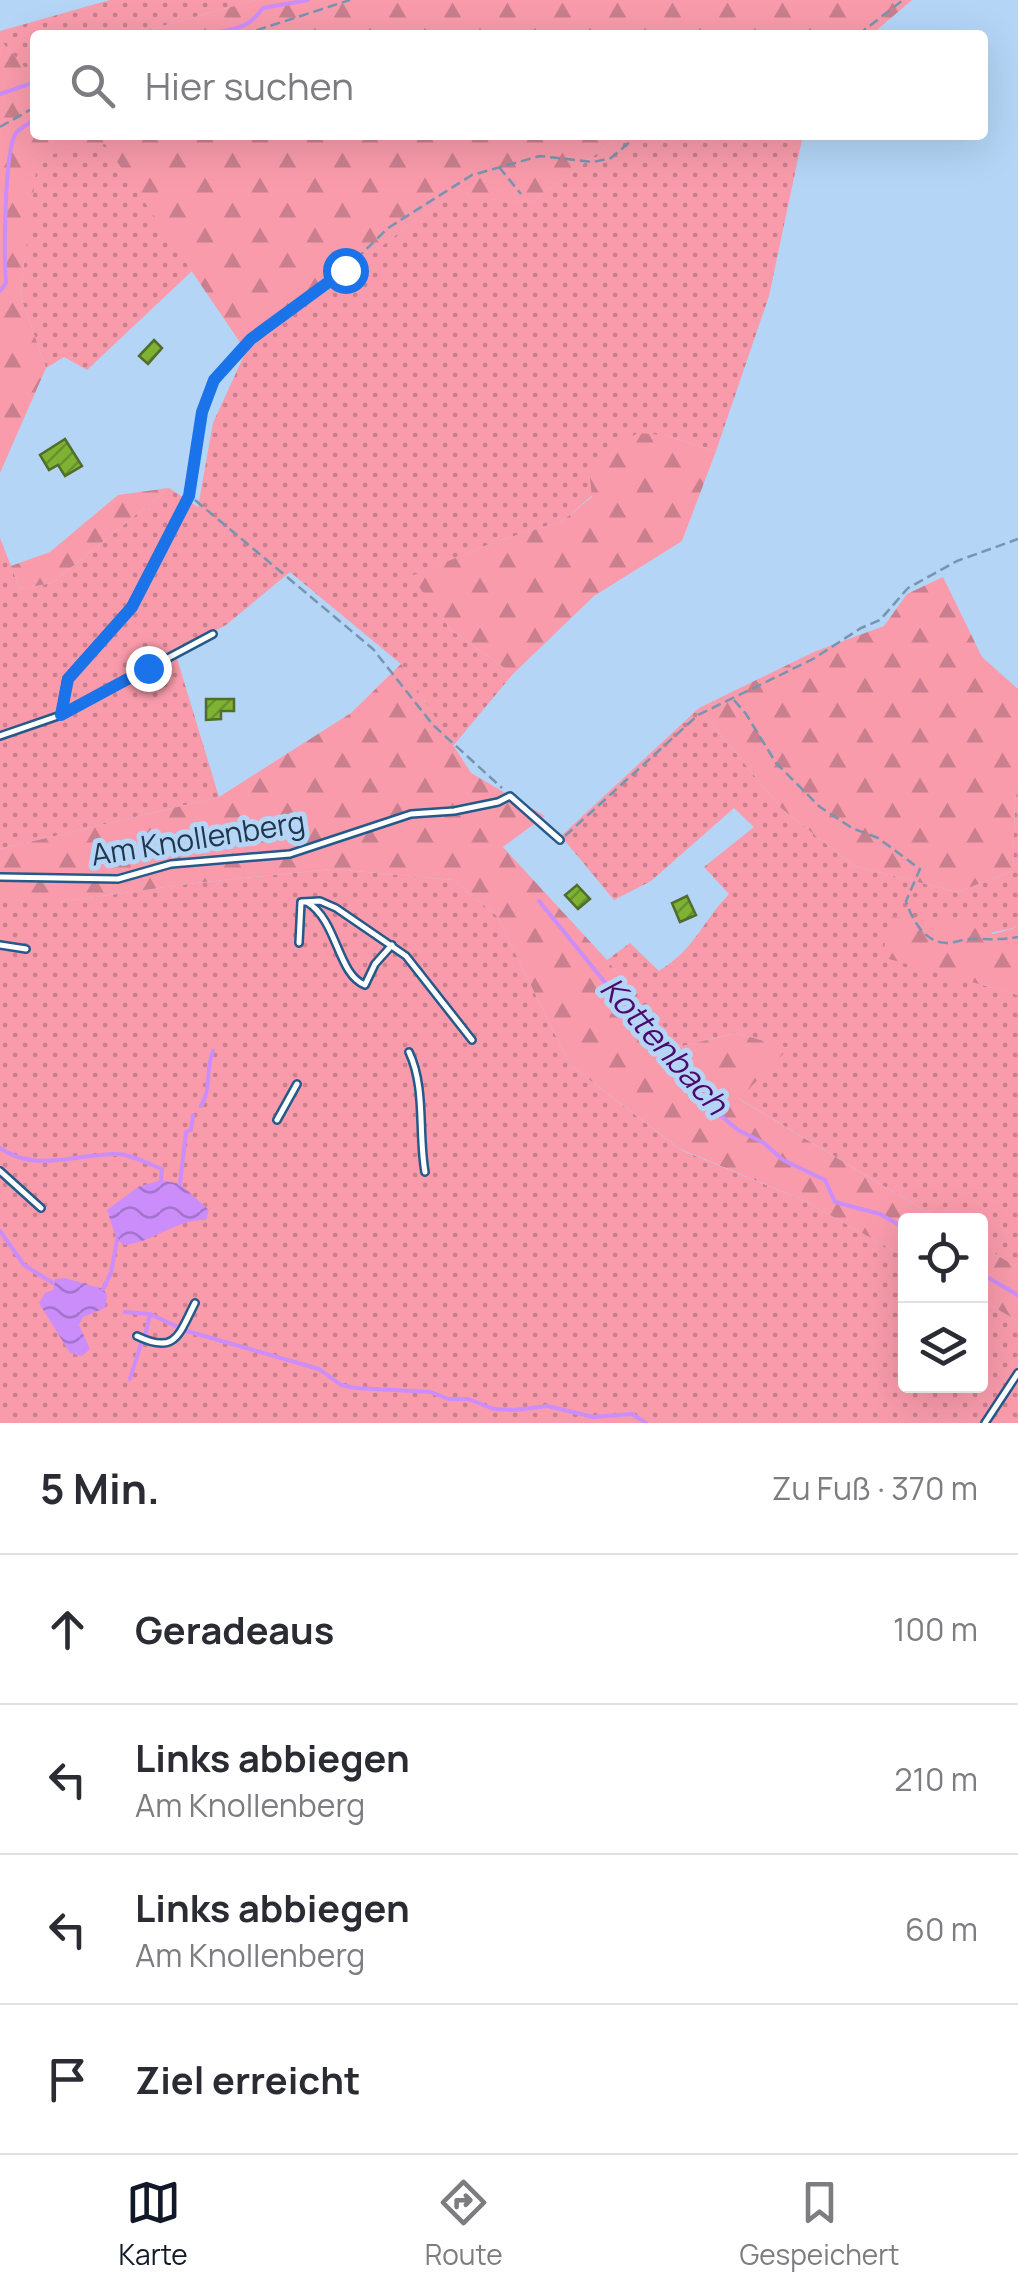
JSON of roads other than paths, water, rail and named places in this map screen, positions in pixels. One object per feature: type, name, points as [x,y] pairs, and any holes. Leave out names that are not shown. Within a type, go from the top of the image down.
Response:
[{"type":"lane","points":[[61,715],[68,679],[132,607],[189,496],[202,412],[214,380]]},
{"type":"lane","points":[[0,736],[61,715],[212,634]]},
{"type":"lane","name":"Am Knollenberg","points":[[0,877],[118,879],[171,864],[290,854],[411,814],[454,811],[510,796],[560,840]]},
{"type":"lane","points":[[299,943],[300,909],[305,900]]},
{"type":"lane","points":[[305,900],[336,908],[392,945],[425,978],[472,1040]]},
{"type":"lane","points":[[305,900],[327,922],[356,982],[364,985],[375,964],[392,945]]},
{"type":"lane","points":[[0,945],[26,949]]},
{"type":"lane","points":[[410,1052],[420,1088],[420,1142],[426,1172]]},
{"type":"lane","points":[[278,1120],[298,1084]]},
{"type":"lane","points":[[0,1170],[41,1208]]},
{"type":"lane","points":[[137,1336],[153,1343],[172,1342],[180,1336],[194,1304]]},
{"type":"lane","points":[[985,1423],[1018,1373]]},
{"type":"water","points":[[161,1180],[180,1184],[209,1210],[206,1220],[185,1223],[135,1243],[125,1245],[117,1240],[107,1210],[138,1187]]},
{"type":"water","points":[[65,1278],[103,1289],[107,1295],[105,1308],[83,1317],[79,1325],[90,1349],[82,1356],[70,1353],[39,1303],[45,1293],[53,1290],[55,1279]]},
{"type":"waterway","points":[[229,30],[250,22],[263,8],[308,0]]},
{"type":"waterway","points":[[0,94],[30,84]]},
{"type":"waterway","points":[[0,291],[6,283],[6,205],[12,143],[16,133],[30,123]]},
{"type":"waterway","name":"Kottenbach","points":[[539,901],[655,1044],[693,1079],[707,1104],[783,1160],[825,1180],[835,1202],[880,1214],[898,1224]]},
{"type":"waterway","points":[[201,1106],[213,1051]]},
{"type":"waterway","points":[[180,1184],[186,1132],[191,1130],[193,1115]]},
{"type":"waterway","points":[[0,1148],[42,1161],[122,1154],[162,1169],[161,1180]]},
{"type":"waterway","points":[[0,1231],[24,1265],[53,1283]]},
{"type":"waterway","points":[[103,1289],[111,1273],[117,1240]]},
{"type":"waterway","name":"Kottenbach","points":[[988,1278],[1018,1295]]},
{"type":"waterway","points":[[125,1312],[150,1314],[178,1327]]},
{"type":"waterway","points":[[145,1336],[150,1314]]},
{"type":"waterway","points":[[187,1331],[319,1369],[341,1385],[431,1392],[494,1409],[548,1406],[593,1417],[632,1414],[646,1423]]},
{"type":"waterway","points":[[130,1379],[141,1344]]}]
